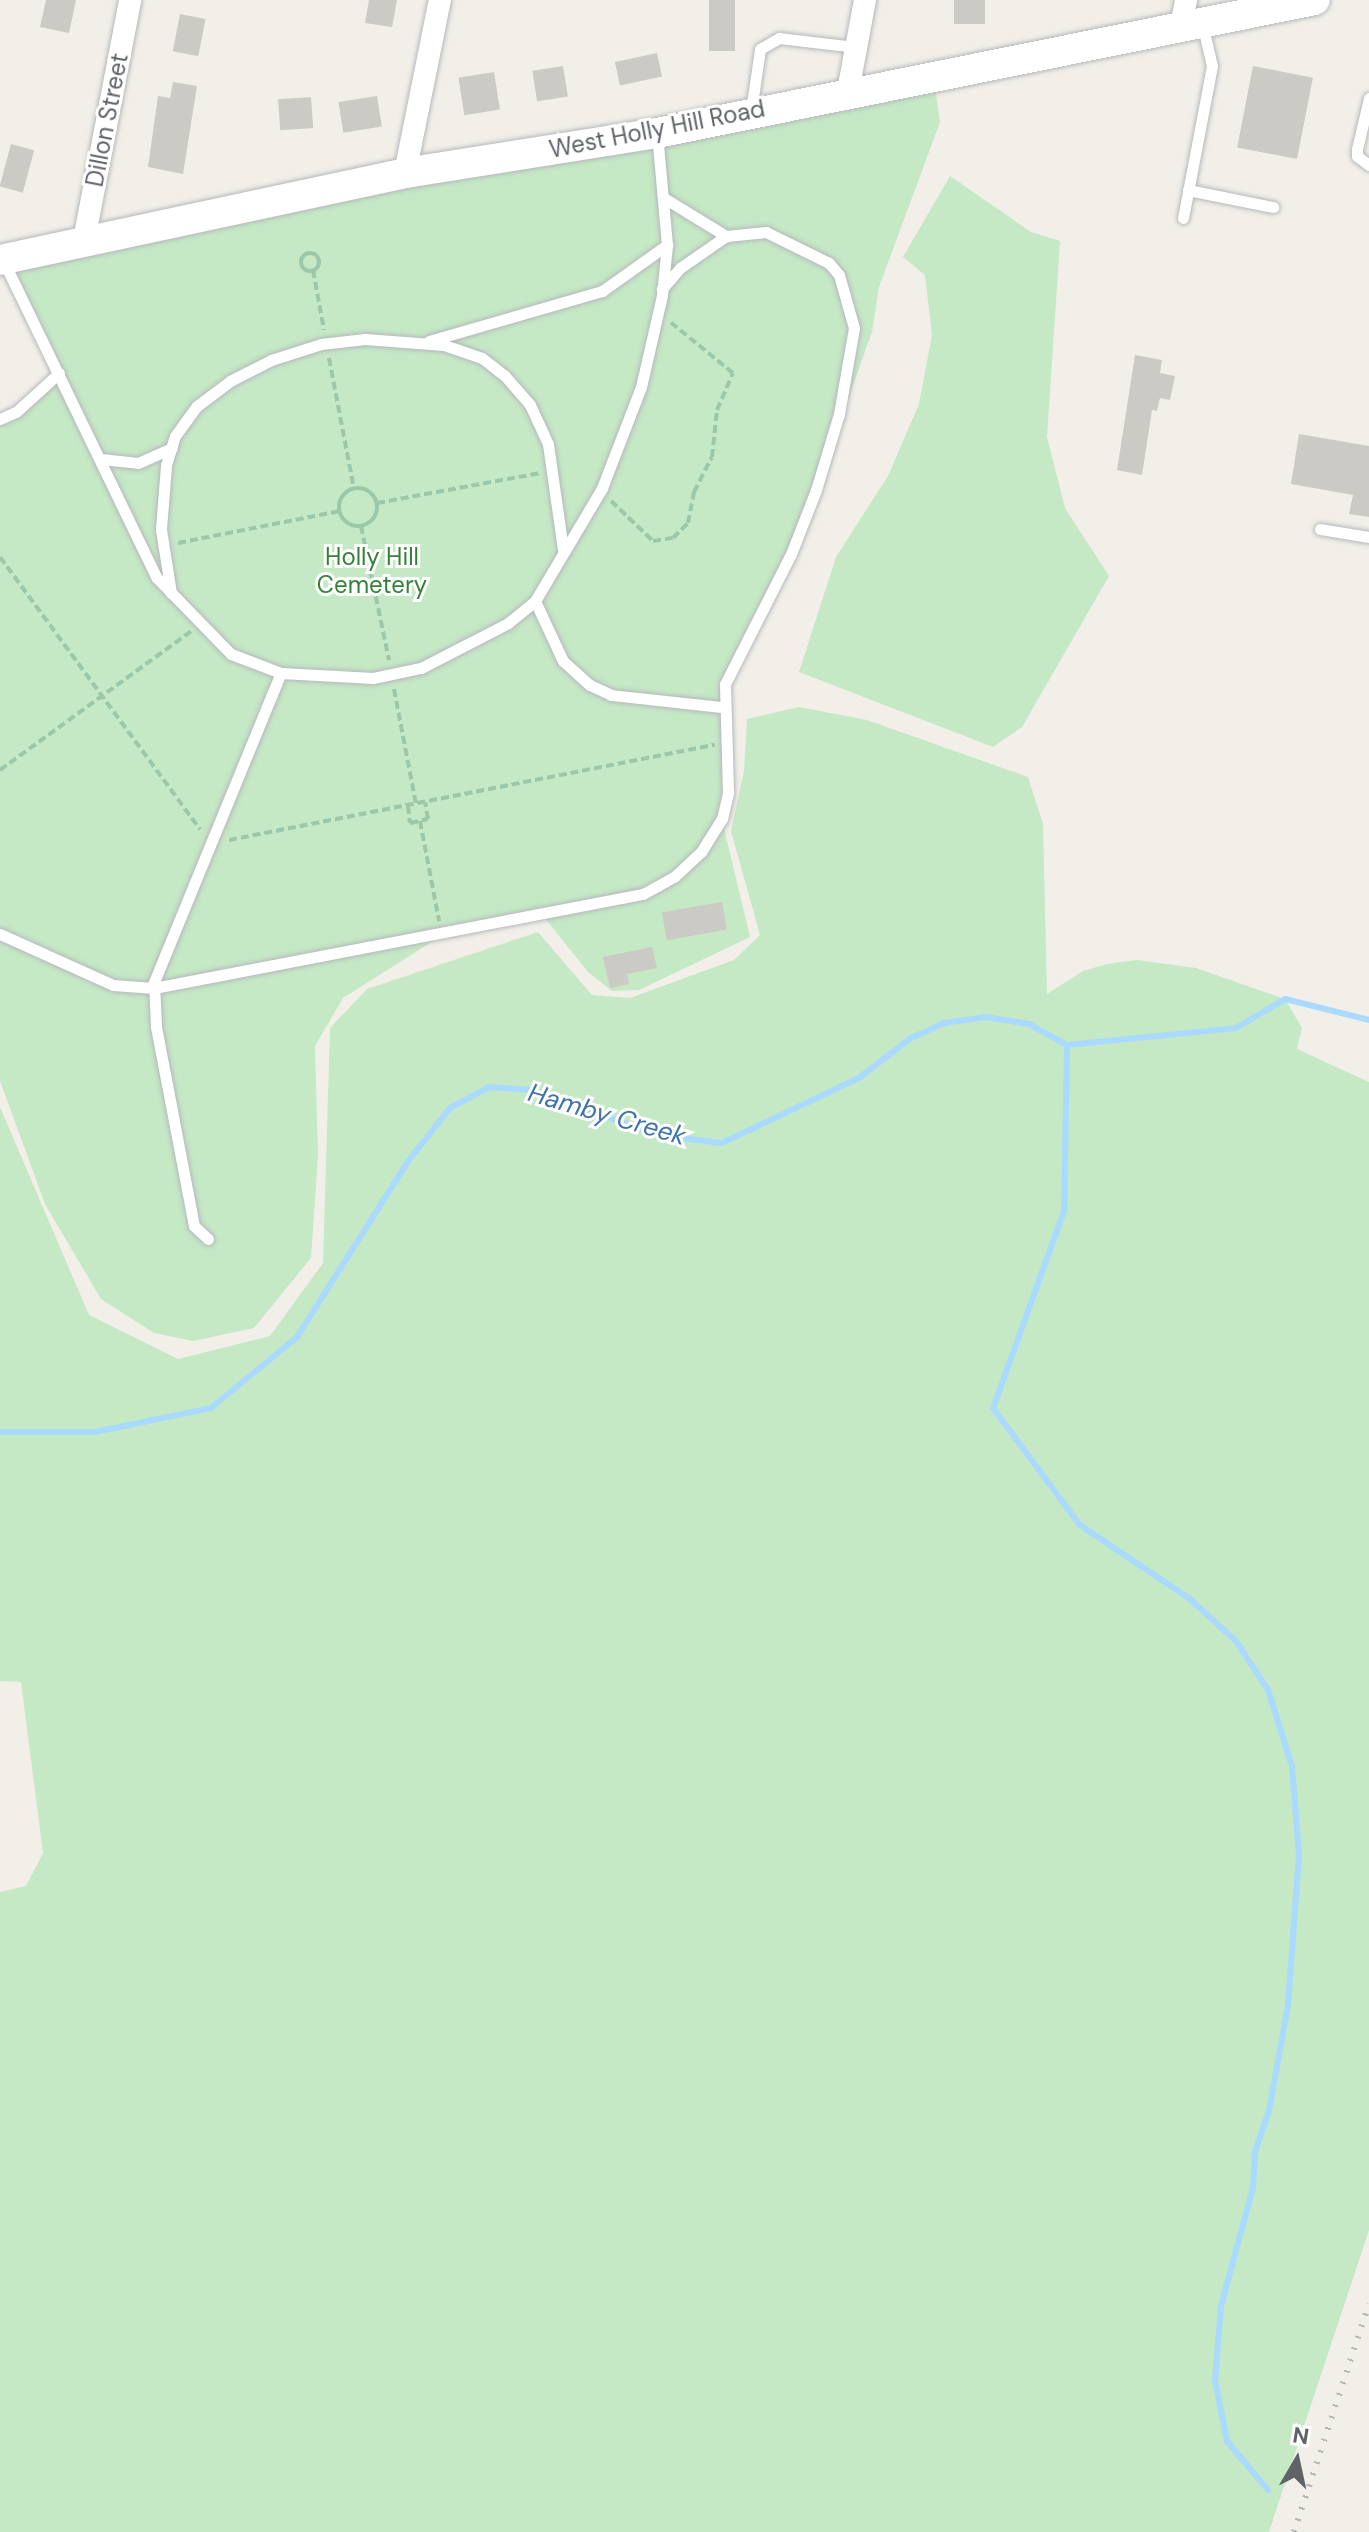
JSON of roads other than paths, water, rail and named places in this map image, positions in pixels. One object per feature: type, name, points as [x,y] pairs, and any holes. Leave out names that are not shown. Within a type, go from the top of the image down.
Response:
[{"type":"street","name":"Dillon Street","points":[[84,240],[130,0]]},
{"type":"street","points":[[405,173],[440,0]]},
{"type":"street","points":[[848,91],[865,0]]},
{"type":"street","name":"West Holly Hill Road","points":[[1,259],[405,173],[657,133],[1190,16],[1315,0]]},
{"type":"lane","points":[[1183,218],[1212,66],[1190,16]]},
{"type":"lane","points":[[751,112],[760,49],[779,38],[856,47]]},
{"type":"lane","points":[[1369,98],[1357,149],[1369,165]]},
{"type":"lane","points":[[1,259],[157,578],[199,625],[231,654],[281,673],[327,679],[391,674],[421,668],[477,642],[535,601],[563,549],[600,492],[641,387],[662,289],[667,245],[657,133]]},
{"type":"lane","points":[[1188,190],[1273,207]]},
{"type":"lane","points":[[664,198],[726,236]]},
{"type":"lane","points":[[0,934],[113,985],[154,988],[441,936],[643,894],[674,877],[701,852],[722,819],[728,792],[727,742],[722,707],[725,684],[791,554],[816,490],[839,414],[854,328],[839,275],[829,263],[766,232],[726,236],[680,268],[662,289]]},
{"type":"lane","points":[[426,342],[602,291],[667,245]]},
{"type":"lane","points":[[171,593],[163,546],[163,496],[172,448],[197,406],[230,381],[326,343],[400,337],[482,358],[505,376],[530,405],[548,444],[563,549]]},
{"type":"lane","points":[[0,419],[16,412],[59,373]]},
{"type":"lane","points":[[101,459],[138,463],[172,448]]},
{"type":"lane","points":[[1320,529],[1369,537]]},
{"type":"lane","points":[[535,601],[563,661],[590,685],[611,695],[722,707]]},
{"type":"lane","points":[[208,1239],[194,1226],[156,1026],[154,988],[281,673]]},
{"type":"waterway","name":"Hamby Creek","points":[[0,1432],[95,1432],[211,1408],[297,1337],[409,1160],[450,1108],[489,1087],[531,1090],[658,1135],[722,1143],[859,1078],[911,1038],[944,1023],[986,1017],[1029,1024],[1067,1045],[1236,1028],[1285,999],[1369,1020]]},
{"type":"waterway","points":[[1067,1045],[1064,1211],[993,1408],[1080,1525],[1190,1599],[1236,1641],[1268,1690],[1292,1766],[1299,1855],[1288,2005],[1269,2111],[1255,2152],[1253,2188],[1221,2306],[1215,2381],[1227,2441],[1268,2490]]},
{"type":"railway","points":[[1294,2532],[1369,2304]]},
{"type":"park label","name":"Holly Hill Cemetery","points":[[372,571]]}]
